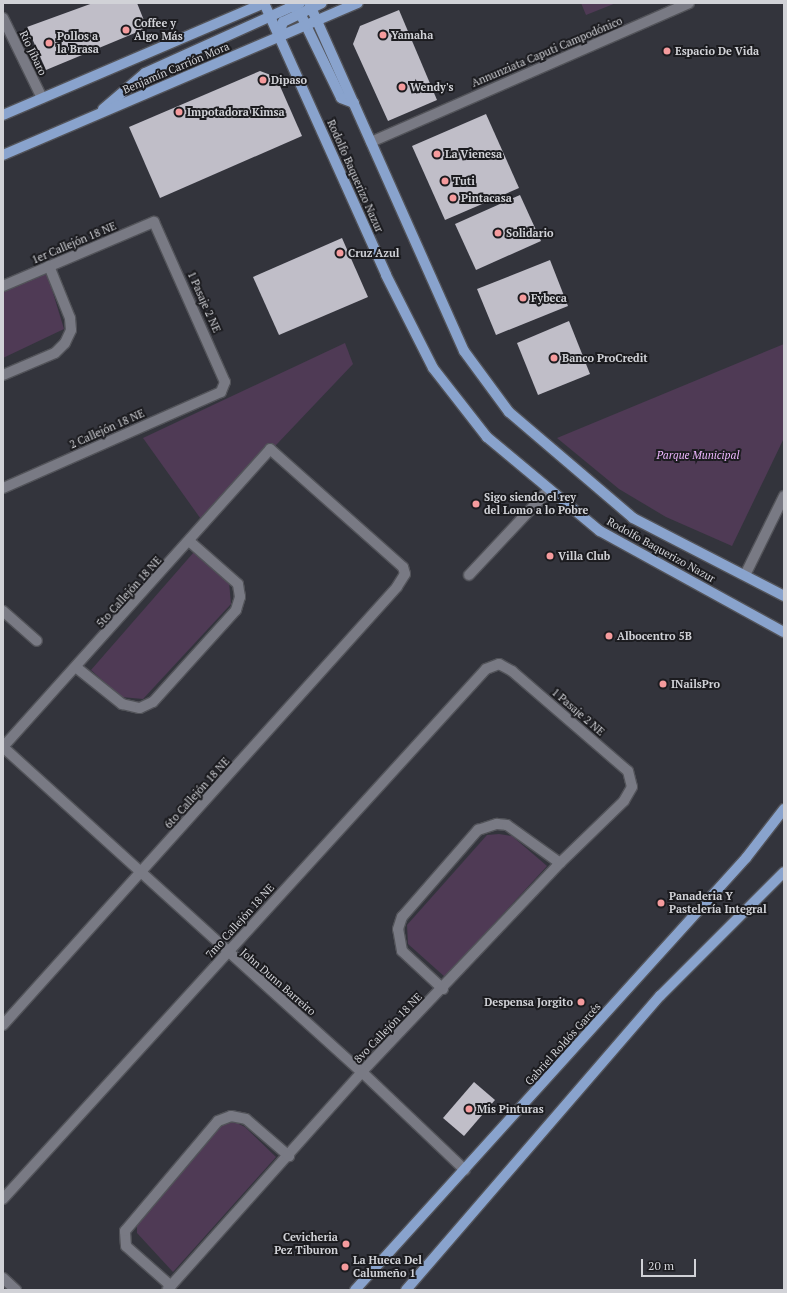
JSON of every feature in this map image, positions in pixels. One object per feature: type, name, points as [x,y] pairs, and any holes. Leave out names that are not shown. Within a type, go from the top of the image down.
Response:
[{"type":"main road","points":[[3,115],[264,3]]},
{"type":"main road","name":"Rodolfo Baquerizo Nazur","points":[[264,3],[278,38],[386,275],[433,368],[487,437],[548,491],[600,532],[784,632]]},
{"type":"main road","points":[[96,115],[145,73],[296,7],[322,3]]},
{"type":"main road","name":"Benjamín Carrión Mora","points":[[3,156],[358,3]]},
{"type":"main road","name":"Rodolfo Baquerizo Nazur","points":[[310,5],[464,351],[509,412],[633,518],[784,596]]},
{"type":"main road","points":[[296,7],[340,98],[354,103]]},
{"type":"main road","points":[[278,38],[281,23],[296,7]]},
{"type":"main road","points":[[3,122],[35,106],[42,98]]},
{"type":"main road","name":"Gabriel Roldós Garcés","points":[[355,1290],[746,858],[784,809]]},
{"type":"main road","points":[[406,1290],[660,996],[784,872]]},
{"type":"street","name":"Annunziata Caputi Campodónico","points":[[371,142],[689,3]]},
{"type":"street","name":"Río Jíbaro","points":[[3,18],[42,98]]},
{"type":"street","name":"1er Callejón 18 NE","points":[[3,286],[154,222]]},
{"type":"street","name":"1 Pasaje 2 NE","points":[[154,222],[225,377],[221,392]]},
{"type":"street","points":[[3,375],[55,353],[65,343],[71,330],[70,318],[49,266]]},
{"type":"street","name":"2 Callejón 18 NE","points":[[3,488],[221,392]]},
{"type":"street","name":"5to Callejón 18 NE","points":[[3,747],[77,668],[270,450],[398,560],[404,574]]},
{"type":"street","points":[[469,575],[548,491]]},
{"type":"street","points":[[745,575],[784,496]]},
{"type":"street","points":[[77,668],[122,704],[140,708],[153,702],[236,610],[240,597],[238,584],[189,541]]},
{"type":"street","name":"6to Callejón 18 NE","points":[[3,1025],[397,587],[404,574]]},
{"type":"street","points":[[3,611],[37,641]]},
{"type":"street","name":"1 Pasaje 2 NE","points":[[499,664],[512,671],[628,771],[632,787]]},
{"type":"street","name":"7mo Callejón 18 NE","points":[[3,1199],[486,669],[499,664]]},
{"type":"street","name":"John Dunn Barreiro","points":[[3,747],[142,871],[226,953],[362,1072],[465,1170]]},
{"type":"street","name":"8vo Callejón 18 NE","points":[[169,1288],[289,1156],[362,1072],[560,863],[624,801],[632,787]]},
{"type":"street","points":[[442,989],[402,951],[398,929],[402,917],[478,830],[492,824],[507,825],[560,863]]},
{"type":"street","points":[[169,1288],[126,1246],[125,1231],[218,1121],[231,1116],[246,1119],[289,1156]]},
{"type":"street","points":[[3,1278],[16,1290]]},
{"type":"green space","points":[[581,3],[616,3],[586,15]]},
{"type":"green space","points":[[47,273],[64,329],[3,358],[3,292]]},
{"type":"green space","points":[[345,343],[353,364],[203,522],[143,438]]},
{"type":"green space","name":"Parque Municipal","points":[[784,344],[784,438],[732,546],[666,517],[619,489],[557,438]]},
{"type":"green space","points":[[194,552],[229,582],[231,604],[143,699],[121,697],[91,670]]},
{"type":"green space","points":[[499,834],[512,836],[547,866],[445,977],[408,944],[407,925],[487,835]]},
{"type":"green space","points":[[233,1121],[245,1127],[276,1157],[173,1272],[137,1233],[137,1221],[220,1125]]},
{"type":"building","points":[[93,3],[137,3],[147,28],[46,70],[27,27]]},
{"type":"building","points":[[399,10],[437,100],[388,121],[353,44],[360,26]]},
{"type":"building","points":[[260,71],[276,77],[302,136],[160,198],[129,127]]},
{"type":"building","points":[[486,114],[519,188],[445,220],[412,146]]},
{"type":"building","name":"Solidario","points":[[520,195],[541,241],[476,270],[455,224]]},
{"type":"building","points":[[342,238],[368,297],[279,335],[253,277]]},
{"type":"building","name":"Fybeca","points":[[550,260],[568,306],[496,335],[477,289]]},
{"type":"building","name":"Banco ProCredit","points":[[569,321],[590,374],[538,395],[517,343]]},
{"type":"building","name":"Mis Pinturas","points":[[474,1082],[495,1100],[464,1136],[443,1118]]},
{"type":"place","name":"Coffee y Algo Más","points":[[126,30]]},
{"type":"place","name":"Yamaha","points":[[383,35]]},
{"type":"place","name":"Pollos a la Brasa","points":[[49,43]]},
{"type":"place","name":"Espacio De Vida","points":[[667,51]]},
{"type":"place","name":"Dipaso","points":[[263,80]]},
{"type":"place","name":"Wendy's","points":[[402,87]]},
{"type":"place","name":"Impotadora Kimsa","points":[[179,112]]},
{"type":"place","name":"La Vienesa","points":[[437,154]]},
{"type":"place","name":"Tuti","points":[[445,181]]},
{"type":"place","name":"Pintacasa","points":[[453,198]]},
{"type":"place","name":"Solidario","points":[[498,233]]},
{"type":"place","name":"Cruz Azul","points":[[340,253]]},
{"type":"place","name":"Fybeca","points":[[523,298]]},
{"type":"place","name":"Banco ProCredit","points":[[554,358]]},
{"type":"place","name":"Sigo siendo el rey del Lomo a lo Pobre","points":[[476,504]]},
{"type":"place","name":"Villa Club","points":[[550,556]]},
{"type":"place","name":"Albocentro 5B","points":[[609,636]]},
{"type":"place","name":"INailsPro","points":[[663,684]]},
{"type":"place","name":"Panaderia Y Pastelería Integral","points":[[661,903]]},
{"type":"place","name":"Despensa Jorgito","points":[[581,1002]]},
{"type":"place","name":"Mis Pinturas","points":[[469,1109]]},
{"type":"place","name":"Cevicheria Pez Tiburon","points":[[346,1244]]},
{"type":"place","name":"La Hueca Del Calumeño 1","points":[[345,1267]]}]
